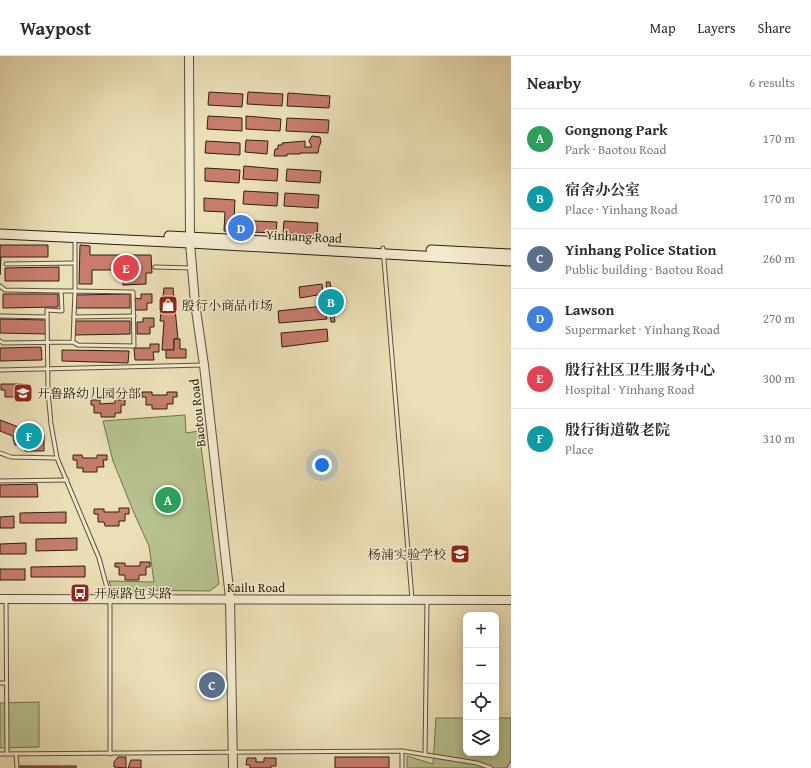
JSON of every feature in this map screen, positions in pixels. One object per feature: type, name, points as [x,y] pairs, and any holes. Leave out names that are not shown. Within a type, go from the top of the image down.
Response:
[{"type":"main road","name":"Yinhang Road","points":[[0,229],[75,236],[86,242],[190,240]]},
{"type":"main road","name":"Yinhang Road","points":[[0,234],[190,240],[383,251],[511,261]]},
{"type":"main road","name":"Yinhang Road","points":[[383,251],[511,254]]},
{"type":"street","name":"Baotou Road","points":[[189,56],[190,240],[195,303],[204,365],[230,598],[233,768]]},
{"type":"street","name":"Kailu Road","points":[[3,599],[230,598],[511,600]]},
{"type":"lane","points":[[73,342],[75,236]]},
{"type":"lane","points":[[383,251],[412,599]]},
{"type":"lane","points":[[6,264],[75,263]]},
{"type":"lane","points":[[155,267],[192,268]]},
{"type":"lane","points":[[0,286],[5,290],[133,292],[134,346],[78,345],[73,342],[60,344],[47,342],[3,343],[0,341]]},
{"type":"lane","points":[[61,291],[62,311],[47,310],[51,424],[57,458],[98,558],[110,599],[110,754]]},
{"type":"lane","points":[[0,316],[47,317]]},
{"type":"lane","points":[[74,317],[134,316]]},
{"type":"lane","points":[[0,370],[204,365]]},
{"type":"lane","points":[[0,453],[12,457],[57,458]]},
{"type":"lane","points":[[0,480],[67,480]]},
{"type":"lane","points":[[3,599],[6,631],[7,754]]},
{"type":"lane","points":[[425,755],[426,599]]},
{"type":"lane","points":[[0,631],[6,631]]},
{"type":"lane","points":[[0,658],[6,658]]},
{"type":"lane","points":[[0,683],[6,683]]},
{"type":"lane","points":[[402,751],[402,768]]},
{"type":"lane","points":[[0,754],[402,751],[478,763],[491,768]]},
{"type":"lane","points":[[16,754],[16,768]]},
{"type":"lane","points":[[510,768],[511,764]]},
{"type":"green space","points":[[185,415],[186,433],[199,431],[219,584],[210,591],[112,590],[109,581],[154,582],[149,546],[113,461],[103,421]]},
{"type":"green space","points":[[39,702],[39,747],[0,748],[0,703]]},
{"type":"green space","points":[[436,718],[463,718],[463,756],[499,756],[499,718],[511,718],[511,768],[407,768],[407,756],[433,764]]},
{"type":"building","points":[[209,92],[243,94],[242,107],[208,105]]},
{"type":"building","points":[[248,92],[283,94],[282,106],[247,104]]},
{"type":"building","points":[[288,93],[330,96],[329,108],[287,106]]},
{"type":"building","points":[[208,116],[242,118],[242,131],[207,129]]},
{"type":"building","points":[[246,116],[281,119],[280,131],[246,129]]},
{"type":"building","points":[[287,118],[329,120],[328,133],[286,131]]},
{"type":"building","points":[[312,136],[320,137],[321,142],[318,153],[300,153],[287,154],[287,156],[274,156],[275,149],[278,149],[278,145],[282,145],[282,143],[305,141],[305,147],[312,147],[309,141]]},
{"type":"building","points":[[246,140],[268,141],[267,154],[245,152]]},
{"type":"building","points":[[206,141],[240,143],[240,155],[205,153]]},
{"type":"building","points":[[244,166],[278,169],[277,181],[243,179]]},
{"type":"building","points":[[205,168],[240,170],[239,183],[205,181]]},
{"type":"building","points":[[287,169],[321,171],[320,183],[286,181]]},
{"type":"building","points":[[244,191],[278,193],[277,206],[243,204]]},
{"type":"building","points":[[285,193],[319,195],[318,208],[284,206]]},
{"type":"building","points":[[204,198],[235,200],[234,220],[277,222],[276,233],[224,231],[225,212],[204,211]]},
{"type":"building","points":[[284,221],[318,223],[317,235],[283,233]]},
{"type":"building","points":[[0,245],[48,245],[48,257],[1,257],[0,275]]},
{"type":"building","points":[[80,245],[90,246],[90,255],[151,255],[152,273],[146,273],[146,284],[123,285],[123,279],[119,279],[119,270],[92,270],[92,284],[79,284]]},
{"type":"building","points":[[59,267],[59,281],[5,281],[5,268]]},
{"type":"building","points":[[326,282],[330,282],[335,322],[331,322]]},
{"type":"building","points":[[322,284],[323,294],[300,298],[299,287]]},
{"type":"building","name":"殷行小商品市场","points":[[164,288],[173,288],[178,339],[174,339],[174,350],[162,350],[164,321],[160,321]]},
{"type":"building","points":[[3,294],[58,294],[58,307],[3,308]]},
{"type":"building","points":[[130,294],[130,308],[75,308],[75,295]]},
{"type":"building","points":[[141,294],[152,294],[152,303],[147,303],[147,310],[135,310],[135,298],[141,299]]},
{"type":"building","points":[[324,306],[327,319],[279,323],[278,311]]},
{"type":"building","points":[[143,318],[154,318],[154,327],[150,327],[150,334],[137,334],[137,322],[143,322]]},
{"type":"building","points":[[0,319],[47,320],[47,334],[0,333]]},
{"type":"building","points":[[75,321],[130,321],[130,334],[75,335]]},
{"type":"building","points":[[327,329],[328,341],[282,347],[281,333]]},
{"type":"building","points":[[174,339],[180,339],[180,349],[186,349],[186,358],[166,358],[166,350],[174,350]]},
{"type":"building","points":[[150,344],[159,344],[159,352],[153,352],[154,360],[135,360],[134,348],[150,348]]},
{"type":"building","points":[[41,347],[42,360],[0,361],[0,348]]},
{"type":"building","points":[[62,350],[129,351],[128,363],[62,361]]},
{"type":"building","points":[[1,384],[23,384],[23,387],[30,387],[30,397],[5,397],[5,390],[1,390]]},
{"type":"building","points":[[142,392],[152,392],[152,395],[167,395],[167,392],[177,392],[177,397],[173,397],[173,404],[167,404],[167,409],[152,409],[152,405],[146,405],[146,397],[142,397]]},
{"type":"building","points":[[91,400],[100,400],[100,404],[115,403],[115,400],[125,400],[125,405],[121,405],[121,413],[115,413],[115,417],[101,417],[101,413],[94,413],[94,405],[91,405]]},
{"type":"building","points":[[0,420],[24,429],[24,436],[44,435],[44,451],[25,451],[25,444],[15,445],[13,438],[15,437],[0,431]]},
{"type":"building","points":[[73,455],[82,455],[83,458],[97,458],[97,455],[107,455],[107,460],[103,460],[104,467],[97,467],[97,472],[83,472],[83,468],[77,468],[77,460],[73,460]]},
{"type":"building","points":[[37,484],[38,497],[0,497],[0,485]]},
{"type":"building","points":[[119,508],[129,508],[129,514],[125,514],[125,521],[119,521],[119,526],[105,526],[104,522],[98,522],[98,514],[94,514],[94,509],[104,509],[104,512],[119,512]]},
{"type":"building","points":[[66,512],[66,523],[20,523],[20,513]]},
{"type":"building","points":[[14,516],[14,528],[0,528],[0,517]]},
{"type":"building","points":[[77,538],[77,550],[36,551],[36,539]]},
{"type":"building","points":[[26,543],[26,554],[0,554],[0,544]]},
{"type":"building","points":[[140,562],[150,562],[150,567],[146,567],[146,575],[139,575],[139,580],[125,580],[125,575],[119,575],[119,567],[115,567],[115,563],[125,563],[125,566],[140,566]]},
{"type":"building","points":[[85,566],[85,577],[31,577],[31,567]]},
{"type":"building","points":[[0,569],[25,569],[25,580],[0,580]]},
{"type":"building","points":[[118,757],[126,757],[126,768],[114,767],[114,762]]},
{"type":"building","points":[[335,757],[389,757],[389,768],[335,768]]},
{"type":"building","points":[[247,758],[256,758],[256,762],[264,762],[264,758],[276,758],[276,766],[271,766],[271,768],[250,768],[250,765],[246,765]]},
{"type":"building","points":[[131,760],[141,760],[141,768],[128,768]]},
{"type":"building","points":[[17,766],[76,766],[76,768],[17,768]]},
{"type":"place","name":"Lawson","points":[[241,228]]},
{"type":"place","name":"殷行社区卫生服务中心","points":[[126,268]]},
{"type":"place","name":"宿舍办公室","points":[[331,302]]},
{"type":"place","name":"殷行小商品市场","points":[[168,305]]},
{"type":"place","name":"开鲁路幼儿园分部","points":[[23,393]]},
{"type":"place","name":"殷行街道敬老院","points":[[29,436]]},
{"type":"place","name":"Gongnong Park","points":[[168,500]]},
{"type":"place","name":"杨浦实验学校","points":[[460,554]]},
{"type":"place","name":"开原路包头路","points":[[80,593]]},
{"type":"place","name":"Yinhang Police Station","points":[[212,685]]}]
